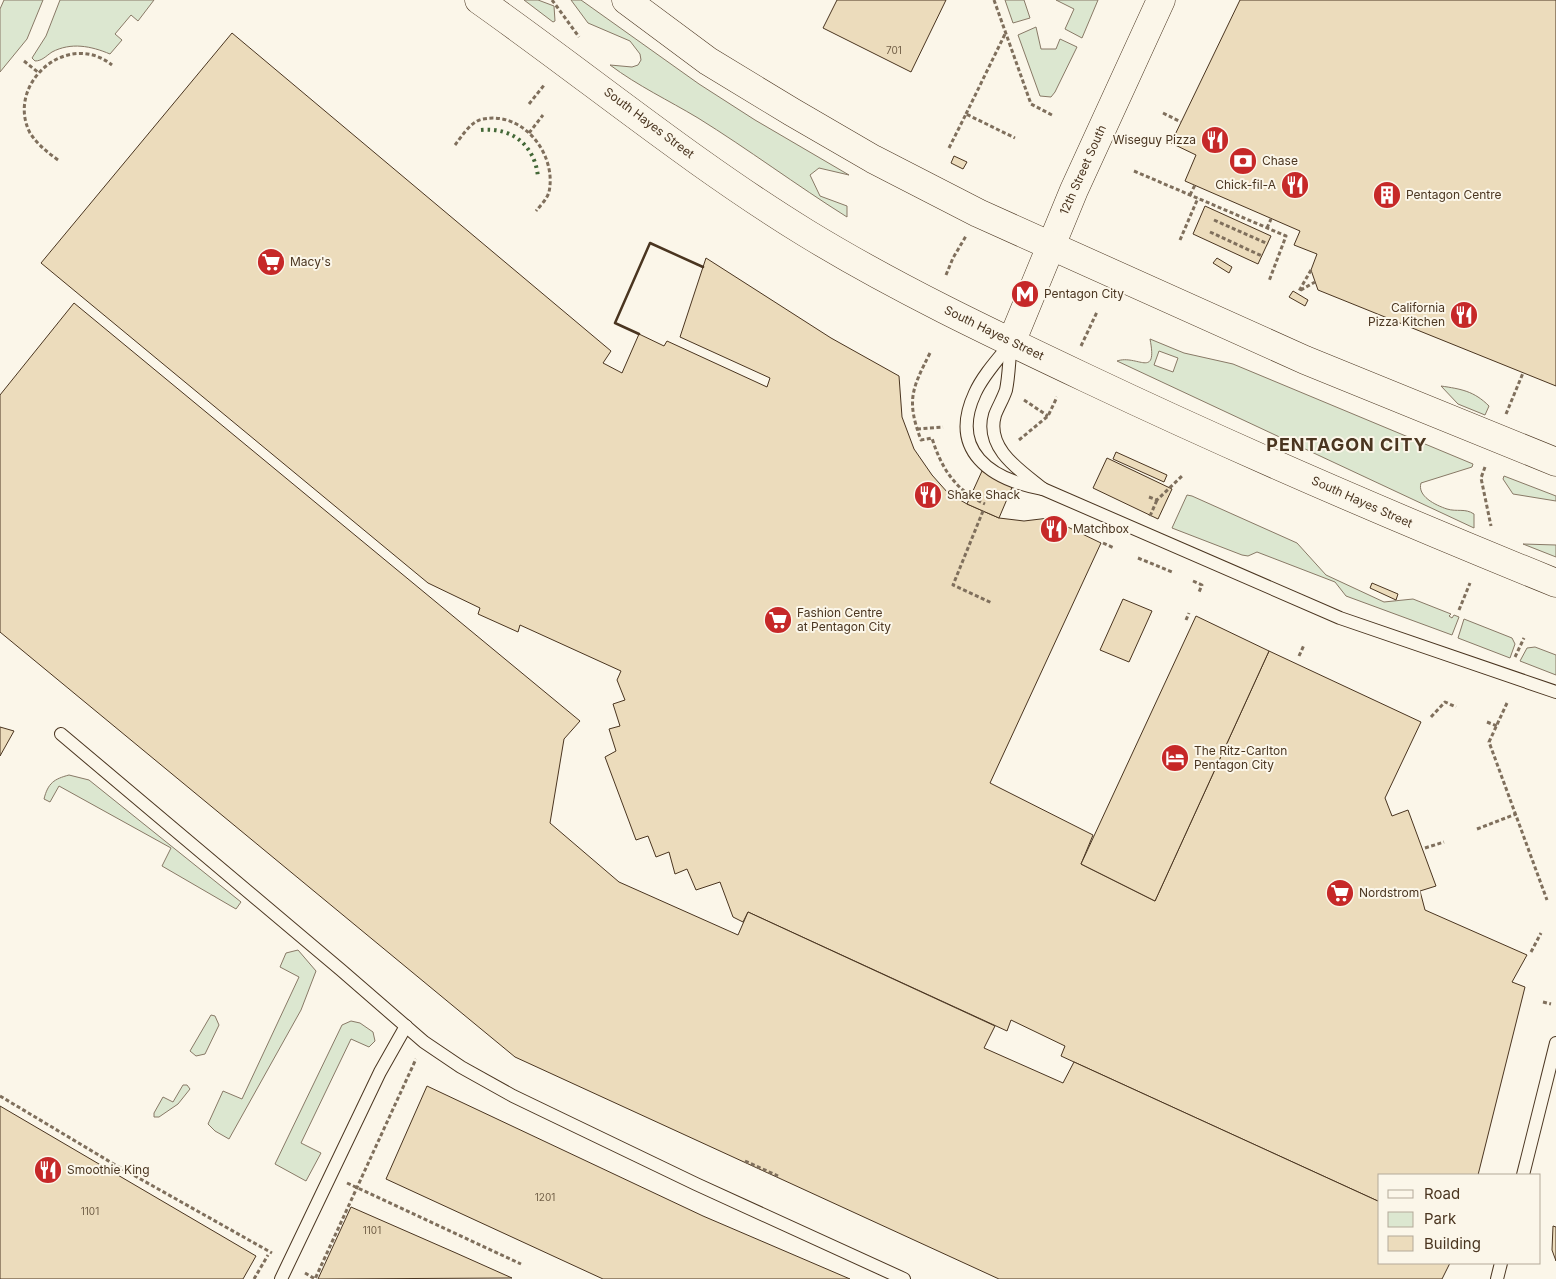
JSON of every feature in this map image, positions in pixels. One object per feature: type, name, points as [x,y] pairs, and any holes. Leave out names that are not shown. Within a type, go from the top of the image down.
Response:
[{"type":"main road","name":"South Hayes Street","points":[[479,0],[712,171],[781,217],[887,279],[1011,342],[1177,421],[1385,512],[1556,583]]},
{"type":"main road","points":[[626,0],[708,61],[835,138],[978,213],[1305,360],[1556,462]]},
{"type":"main road","name":"12th Street South","points":[[1011,342],[1050,246],[1162,0]]},
{"type":"lane","points":[[1011,342],[1006,391],[995,417],[994,431],[998,444],[1006,458],[1043,489]]},
{"type":"lane","points":[[1011,342],[975,392],[966,429],[967,442],[976,456],[999,475],[1018,485],[1043,489],[1340,618],[1556,692]]},
{"type":"lane","points":[[60,734],[424,1042],[461,1067],[513,1096],[719,1195],[904,1279]]},
{"type":"lane","points":[[281,1279],[333,1174],[380,1072],[406,1026]]},
{"type":"lane","points":[[1523,1174],[1556,1043]]},
{"type":"lane","points":[[1497,1279],[1501,1264]]},
{"type":"path","points":[[552,0],[580,38],[576,43]]},
{"type":"path","points":[[994,0],[1031,104],[1052,115]]},
{"type":"path","points":[[949,148],[1006,32]]},
{"type":"path","points":[[58,160],[34,138],[26,122],[25,113],[28,93],[39,73],[58,57],[76,52],[96,55],[112,65]]},
{"type":"path","points":[[24,60],[39,73]]},
{"type":"path","points":[[529,104],[545,84]]},
{"type":"path","points":[[1163,113],[1181,122]]},
{"type":"path","points":[[966,114],[1015,138]]},
{"type":"path","points":[[530,133],[543,115]]},
{"type":"path","points":[[455,145],[469,128],[481,119],[499,119],[515,124],[530,133],[548,161],[550,178],[548,195],[536,211]]},
{"type":"path","points":[[1134,171],[1286,236],[1269,281]]},
{"type":"path","points":[[1190,195],[1195,185]]},
{"type":"path","points":[[1180,240],[1198,198]]},
{"type":"path","points":[[1267,228],[1271,219]]},
{"type":"path","points":[[1214,220],[1268,244]]},
{"type":"path","points":[[1210,232],[1262,256]]},
{"type":"path","points":[[946,275],[953,258],[966,236]]},
{"type":"path","points":[[1311,270],[1299,291],[1315,282]]},
{"type":"path","points":[[1079,348],[1097,312]]},
{"type":"path","points":[[930,353],[914,386],[912,395],[917,430],[921,440],[932,438],[940,462],[948,476],[962,491],[985,504]]},
{"type":"path","points":[[1506,416],[1523,373]]},
{"type":"path","points":[[1012,445],[1048,416],[1057,397]]},
{"type":"path","points":[[1022,399],[1048,416]]},
{"type":"path","points":[[917,430],[943,427]]},
{"type":"path","points":[[1485,467],[1481,478],[1491,527],[1489,532]]},
{"type":"path","points":[[1148,520],[1157,500],[1182,476]]},
{"type":"path","points":[[1149,497],[1157,500]]},
{"type":"path","points":[[983,511],[953,585],[992,603]]},
{"type":"path","points":[[1108,541],[1103,543],[1114,548]]},
{"type":"path","points":[[1138,558],[1172,572]]},
{"type":"path","points":[[1193,581],[1202,585],[1199,592]]},
{"type":"path","points":[[1459,610],[1470,583]]},
{"type":"path","points":[[1186,620],[1189,613]]},
{"type":"path","points":[[1514,660],[1524,638]]},
{"type":"path","points":[[1299,656],[1304,644]]},
{"type":"path","points":[[1431,717],[1445,702],[1456,707]]},
{"type":"path","points":[[1508,703],[1489,742],[1547,900]]},
{"type":"path","points":[[1488,722],[1497,726]]},
{"type":"path","points":[[1477,829],[1516,814]]},
{"type":"path","points":[[1425,848],[1444,842]]},
{"type":"path","points":[[1532,952],[1541,933]]},
{"type":"path","points":[[1543,1002],[1551,1004]]},
{"type":"path","points":[[0,1096],[112,1163],[315,1279],[424,1042]]},
{"type":"path","points":[[745,1161],[778,1176]]},
{"type":"path","points":[[333,1174],[357,1189],[521,1264]]},
{"type":"path","points":[[254,1279],[270,1252]]},
{"type":"green space","points":[[4,0],[43,0],[27,39],[0,72],[0,9]]},
{"type":"green space","points":[[60,0],[154,0],[138,21],[131,15],[115,34],[122,40],[110,54],[88,47],[74,46],[59,49],[35,61],[32,58],[46,36]]},
{"type":"green space","points":[[524,0],[538,0],[554,6],[555,21],[553,22]]},
{"type":"green space","points":[[571,0],[581,0],[699,84],[755,120],[849,175],[819,168],[810,175],[820,196],[847,206],[847,217],[717,130],[610,65],[632,67],[638,65],[641,60],[640,54],[630,41],[588,23]]},
{"type":"green space","points":[[1005,0],[1024,0],[1030,18],[1013,23]]},
{"type":"green space","points":[[1056,0],[1098,0],[1082,38],[1065,29],[1074,9]]},
{"type":"green space","points":[[1036,27],[1041,49],[1056,49],[1060,39],[1077,47],[1051,97],[1040,96],[1018,35]]},
{"type":"green space","points":[[1150,339],[1184,353],[1233,364],[1473,464],[1472,467],[1421,483],[1420,488],[1424,496],[1437,505],[1447,509],[1467,511],[1474,514],[1474,528],[1117,361],[1148,362],[1151,359]],"holes":[[[1159,351],[1178,358],[1173,372],[1154,365]]]},
{"type":"green space","points":[[1441,386],[1461,390],[1478,397],[1489,406],[1485,415],[1458,404]]},
{"type":"green space","points":[[1504,476],[1556,496],[1556,501],[1513,494],[1503,479]]},
{"type":"green space","points":[[1187,495],[1297,543],[1326,575],[1384,602],[1413,599],[1451,614],[1449,616],[1452,618],[1454,615],[1459,617],[1452,635],[1346,596],[1335,582],[1257,552],[1248,556],[1242,555],[1172,528]]},
{"type":"green space","points":[[1523,544],[1556,545],[1556,557]]},
{"type":"green space","points":[[1464,619],[1512,638],[1515,644],[1510,658],[1458,638]]},
{"type":"green space","points":[[1535,647],[1556,655],[1556,675],[1520,661],[1527,648]]},
{"type":"green space","points":[[69,775],[89,780],[241,902],[236,909],[162,866],[171,848],[59,786],[50,802],[44,799],[47,789],[52,782]]},
{"type":"green space","points":[[298,950],[316,971],[301,1010],[229,1139],[215,1131],[208,1124],[223,1091],[242,1099],[299,977],[280,967],[286,953]]},
{"type":"green space","points":[[211,1015],[215,1016],[219,1025],[205,1054],[196,1056],[190,1051]]},
{"type":"green space","points":[[351,1021],[360,1023],[373,1032],[375,1041],[369,1047],[351,1039],[301,1143],[321,1153],[306,1181],[275,1164],[342,1025]]},
{"type":"green space","points":[[183,1085],[187,1085],[190,1089],[178,1104],[159,1117],[154,1117],[154,1113],[163,1097],[173,1102]]},
{"type":"building","points":[[837,0],[946,0],[911,72],[823,28]]},
{"type":"building","name":"Pentagon Centre","points":[[1240,0],[1556,0],[1556,386],[1318,290],[1311,270],[1317,254],[1294,245],[1300,231],[1185,181],[1196,155],[1171,143]]},
{"type":"building","name":"Fashion Centre at Pentagon City","points":[[232,33],[611,351],[603,363],[622,373],[639,334],[664,346],[667,341],[767,387],[770,378],[680,337],[706,258],[831,338],[899,376],[902,417],[914,449],[932,475],[948,493],[967,504],[999,518],[1024,521],[1049,518],[1101,543],[990,783],[1093,835],[1081,864],[1155,901],[1269,651],[1421,722],[1385,798],[1392,816],[1408,810],[1436,886],[1420,891],[1425,910],[1527,955],[1512,982],[1525,987],[1478,1174],[1378,1174],[1378,1201],[1061,1056],[1065,1046],[1011,1020],[1007,1031],[748,912],[743,922],[733,917],[720,882],[696,890],[687,869],[675,874],[669,852],[656,857],[648,836],[636,840],[605,757],[616,751],[609,729],[620,726],[613,704],[625,700],[617,680],[621,671],[520,625],[518,632],[478,614],[480,608],[428,583],[41,263]]},
{"type":"building","points":[[954,156],[967,162],[963,169],[951,163]]},
{"type":"building","points":[[1205,206],[1271,236],[1258,264],[1193,234]]},
{"type":"building","points":[[1217,258],[1232,267],[1229,273],[1213,263]]},
{"type":"building","points":[[1293,291],[1308,300],[1305,306],[1289,297]]},
{"type":"building","points":[[74,303],[580,721],[564,739],[550,823],[619,882],[738,935],[748,912],[995,1026],[984,1048],[1063,1083],[1074,1062],[1378,1201],[1378,1264],[1450,1264],[1442,1279],[999,1279],[515,1057],[0,632],[0,395]]},
{"type":"building","points":[[1116,452],[1167,475],[1164,482],[1113,459]]},
{"type":"building","points":[[1107,458],[1172,489],[1158,519],[1093,488]]},
{"type":"building","points":[[982,471],[1013,485],[999,518],[967,504]]},
{"type":"building","points":[[1372,583],[1398,594],[1396,600],[1370,588]]},
{"type":"building","points":[[1123,599],[1152,611],[1129,662],[1100,650]]},
{"type":"building","name":"The Ritz-Carlton Pentagon City","points":[[1196,616],[1269,651],[1155,901],[1081,864]]},
{"type":"building","points":[[0,727],[14,731],[0,756]]},
{"type":"building","points":[[427,1086],[703,1216],[850,1279],[603,1279],[386,1179]]},
{"type":"building","points":[[0,1106],[256,1256],[243,1279],[0,1279]]},
{"type":"building","points":[[351,1207],[456,1253],[512,1278],[318,1279]]},
{"type":"building","points":[[1553,1226],[1556,1227],[1556,1261],[1552,1250]]},
{"type":"hedge","points":[[481,130],[503,132],[512,135],[520,141],[532,156],[538,177]]},
{"type":"wall","points":[[639,334],[615,323],[650,243],[703,267]]},
{"type":"place","name":"Wiseguy Pizza","points":[[1215,140]]},
{"type":"place","name":"Chase","points":[[1243,161]]},
{"type":"place","name":"Chick-fil-A","points":[[1295,185]]},
{"type":"place","name":"Pentagon Centre","points":[[1387,195]]},
{"type":"place","name":"Macy's","points":[[271,262]]},
{"type":"place","name":"Pentagon City","points":[[1025,294]]},
{"type":"place","name":"California Pizza Kitchen","points":[[1464,315]]},
{"type":"place","name":"Shake Shack","points":[[928,495]]},
{"type":"place","name":"Matchbox","points":[[1054,529]]},
{"type":"place","name":"Fashion Centre at Pentagon City","points":[[778,620]]},
{"type":"place","name":"The Ritz-Carlton Pentagon City","points":[[1175,758]]},
{"type":"place","name":"Nordstrom","points":[[1340,893]]},
{"type":"place","name":"Smoothie King","points":[[48,1170]]},
{"type":"district","name":"PENTAGON CITY","points":[[1347,445]]}]
